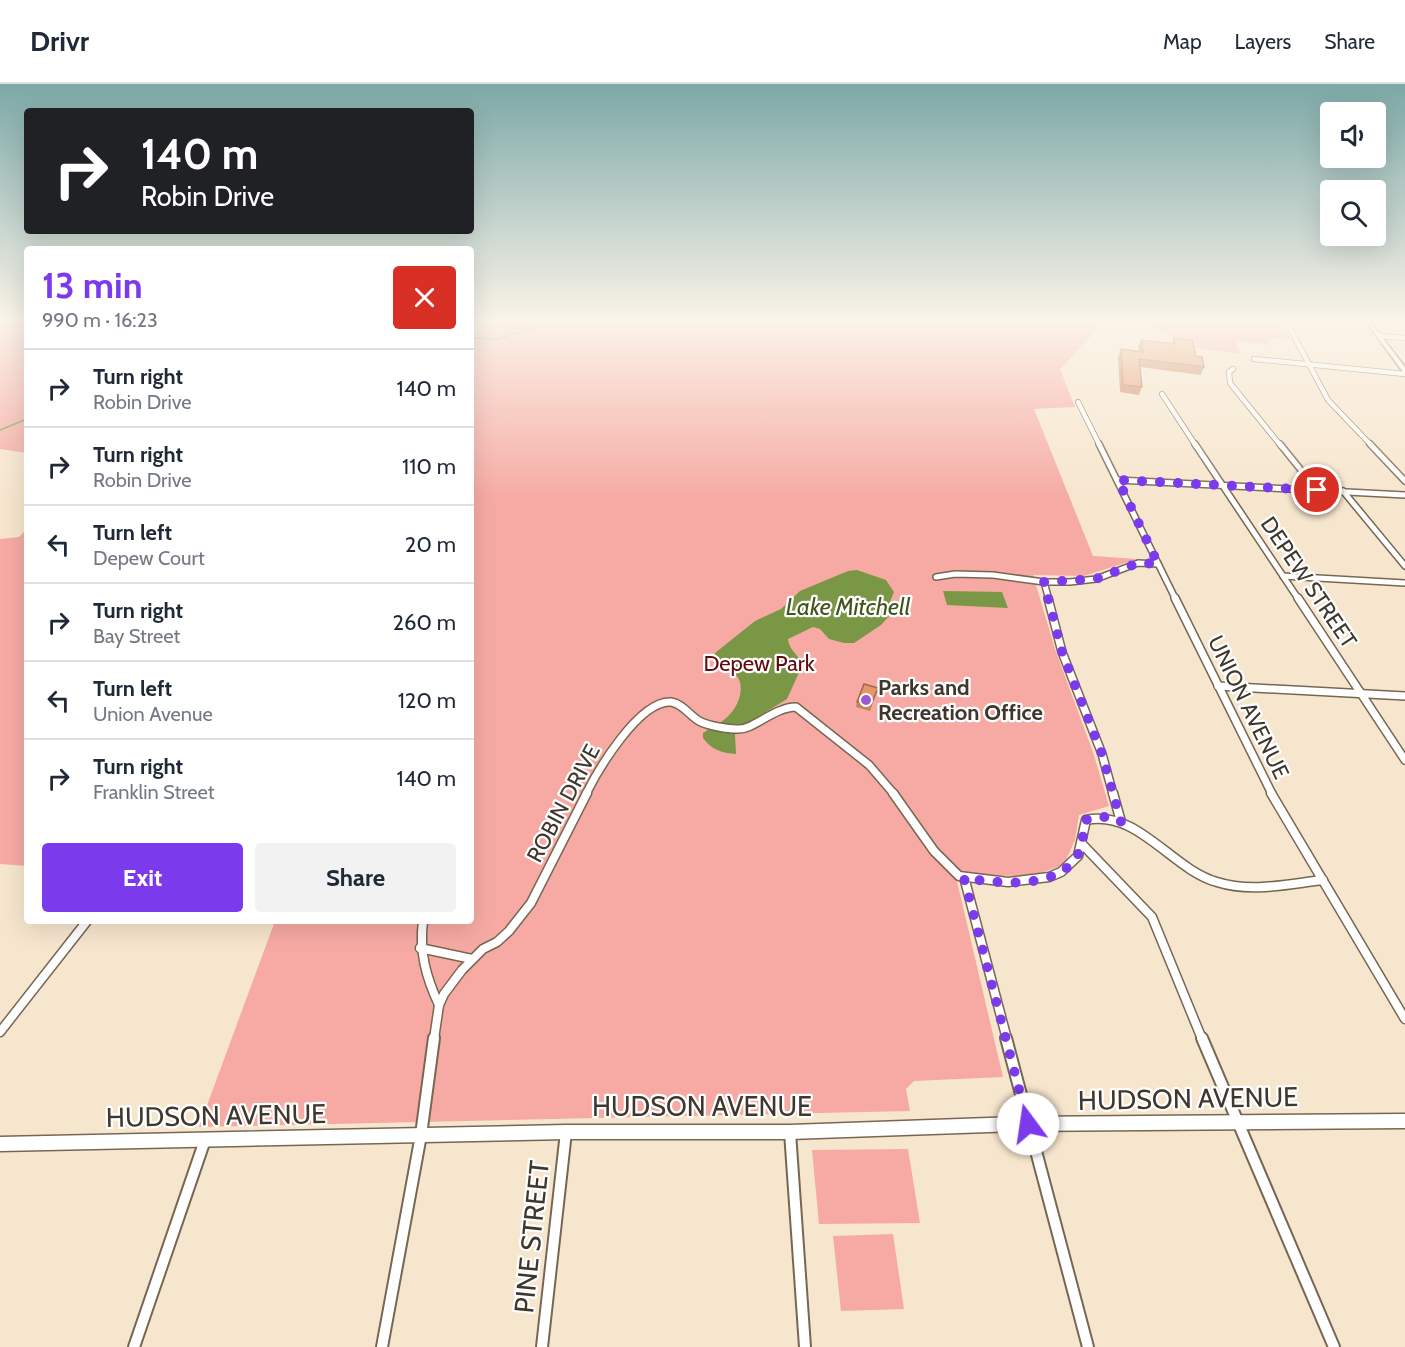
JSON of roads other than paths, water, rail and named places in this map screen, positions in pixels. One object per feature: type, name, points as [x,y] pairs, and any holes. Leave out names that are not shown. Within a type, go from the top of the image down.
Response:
[{"type":"street","points":[[1230,382],[1317,490]]},
{"type":"street","points":[[1319,382],[1328,400],[1404,478]]},
{"type":"street","name":"DEPEW STREET","points":[[1162,394],[1405,760]]},
{"type":"street","name":"UNION AVENUE","points":[[1078,402],[1270,791],[1405,1019]]},
{"type":"street","points":[[1118,480],[1405,495]]},
{"type":"street","points":[[1343,491],[1405,566]]},
{"type":"street","points":[[936,578],[955,574],[993,575],[1044,582],[1096,579],[1138,563],[1158,564]]},
{"type":"street","points":[[1283,576],[1405,583]]},
{"type":"street","points":[[1044,582],[1062,652],[1102,754],[1121,822]]},
{"type":"street","points":[[1218,686],[1405,696]]},
{"type":"street","name":"ROBIN DRIVE","points":[[381,1347],[422,1135],[439,1005],[451,982],[472,958],[509,931],[531,903],[596,773],[616,743],[655,706],[669,702],[678,704],[701,722],[711,726],[740,730],[784,707],[796,707],[869,765],[886,783],[948,868],[964,878]]},
{"type":"street","points":[[1088,1347],[964,878],[1008,882],[1049,877],[1069,866],[1078,856],[1086,820],[1094,816],[1105,816],[1121,822],[1202,877],[1224,885],[1247,888],[1323,880]]},
{"type":"street","points":[[1082,844],[1146,908],[1159,932],[1237,1123],[1334,1347]]},
{"type":"street","points":[[0,1032],[85,924]]},
{"type":"street","points":[[423,924],[420,948],[426,978],[439,1005]]},
{"type":"street","points":[[420,948],[472,958]]},
{"type":"street","name":"HUDSON AVENUE","points":[[0,1144],[566,1132],[790,1132],[1028,1124],[1405,1121]]},
{"type":"street","name":"PINE STREET","points":[[542,1347],[566,1132]]},
{"type":"street","points":[[790,1132],[805,1347]]},
{"type":"street","points":[[134,1347],[205,1140]]},
{"type":"water","name":"Lake Mitchell","points":[[857,570],[886,580],[894,592],[889,604],[891,614],[881,625],[854,643],[829,639],[820,629],[813,627],[788,639],[790,647],[802,666],[787,699],[739,726],[735,735],[736,754],[721,751],[709,745],[703,738],[703,733],[731,713],[738,701],[741,687],[736,675],[722,671],[714,663],[715,653],[755,621],[781,609],[800,591],[848,571]]},
{"type":"water","points":[[943,591],[1002,592],[1008,608],[947,605]]},
{"type":"waterway","points":[[0,430],[24,420]]},
{"type":"place","name":"Parks and Recreation Office","points":[[866,700]]},
{"type":"park label","name":"Depew Park","points":[[759,663]]}]
